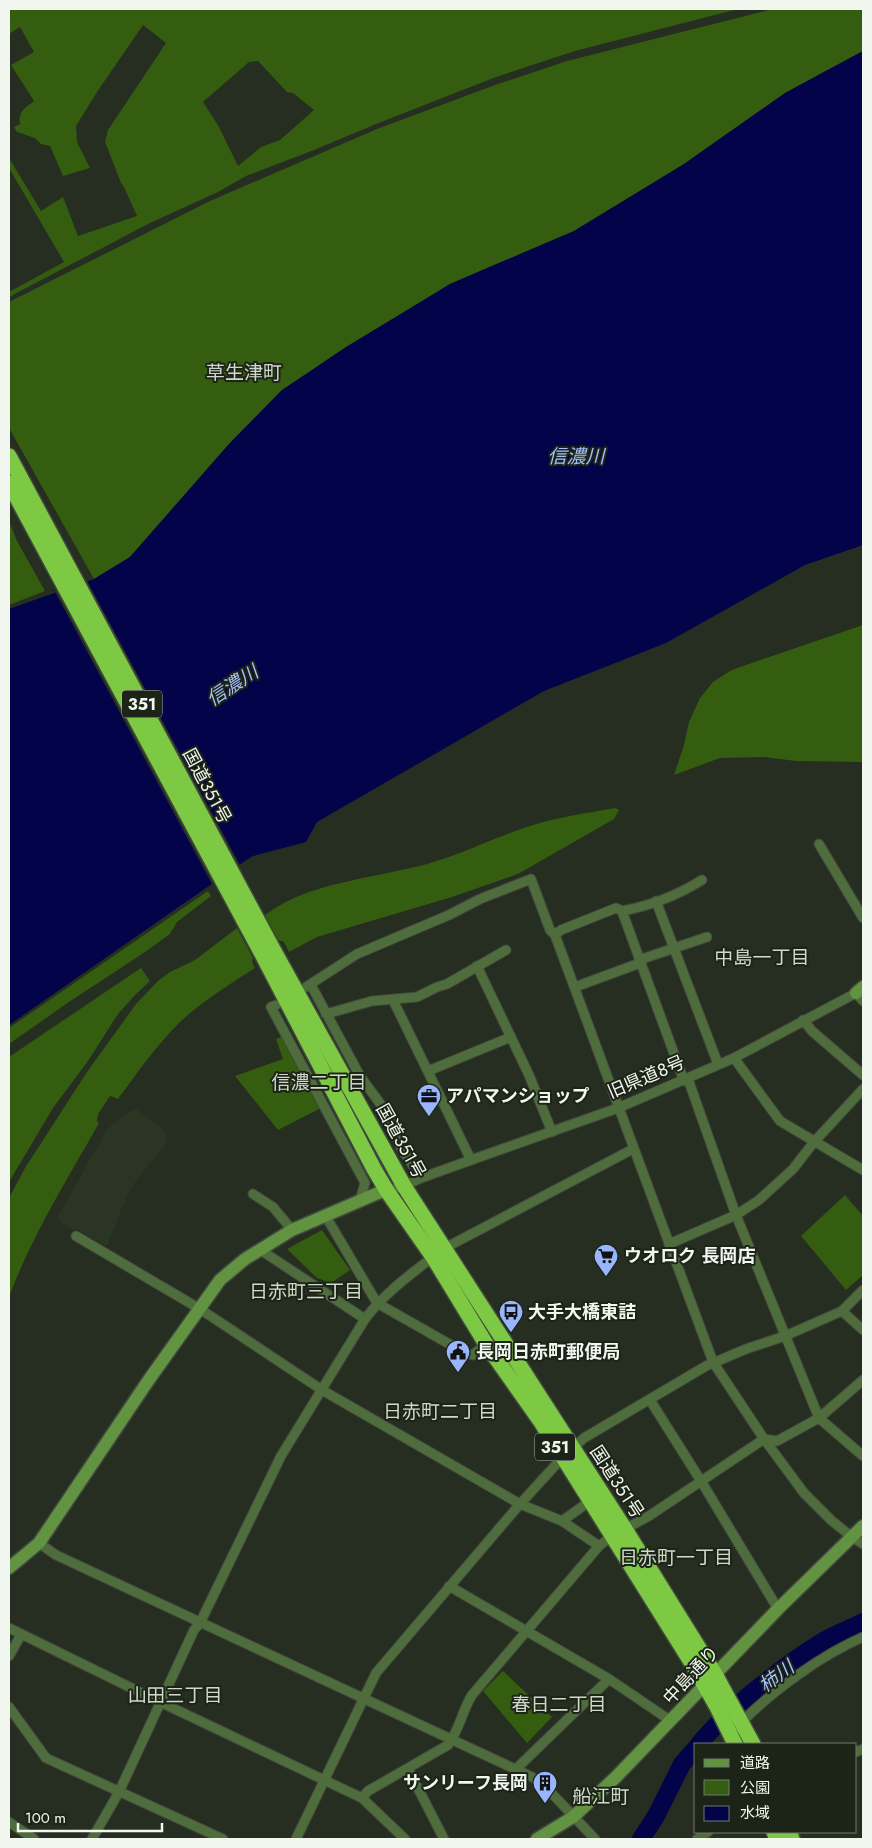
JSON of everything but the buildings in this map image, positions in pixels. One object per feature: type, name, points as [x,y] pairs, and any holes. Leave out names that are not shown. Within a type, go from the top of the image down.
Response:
[{"type":"highway","name":"国道351号","points":[[9,456],[269,954],[387,1191],[438,1253],[619,1533],[722,1702],[752,1743]]},
{"type":"highway","name":"国道351号","points":[[9,483],[269,954],[404,1186],[486,1344],[541,1422],[568,1453],[590,1501],[619,1533]]},
{"type":"highway","name":"国道351号","points":[[735,1743],[736,1723]]},
{"type":"street","points":[[820,844],[862,914]]},
{"type":"street","points":[[420,1178],[400,1146],[387,1113],[360,1076],[309,986],[357,954],[449,915],[480,899],[530,880],[550,930],[556,934],[618,1108],[713,1362],[764,1439],[804,1493],[818,1508],[863,1544]]},
{"type":"street","points":[[556,934],[561,930],[616,908],[622,910],[656,901],[690,888],[702,880]]},
{"type":"street","points":[[656,901],[718,1064]]},
{"type":"street","points":[[622,910],[736,1215],[819,1418],[863,1456]]},
{"type":"street","points":[[575,987],[707,937]]},
{"type":"street","points":[[326,1014],[372,1001],[417,997],[447,984],[506,950]]},
{"type":"street","points":[[477,966],[529,1075],[552,1132]]},
{"type":"street","name":"旧県道8号","points":[[387,1191],[618,1108],[686,1080],[734,1058],[803,1020],[861,993]]},
{"type":"street","points":[[393,1000],[471,1160]]},
{"type":"street","points":[[276,1005],[271,1007],[365,1183],[360,1200]]},
{"type":"street","points":[[803,1020],[812,1031],[863,1075]]},
{"type":"street","points":[[428,1072],[511,1037]]},
{"type":"street","points":[[734,1058],[780,1121],[863,1170]]},
{"type":"street","points":[[669,1244],[736,1215],[759,1200],[793,1170],[814,1142],[863,1090]]},
{"type":"street","points":[[92,1839],[119,1792],[194,1630],[200,1623],[281,1456],[365,1319],[377,1303],[391,1289],[438,1253],[634,1149]]},
{"type":"street","points":[[9,1568],[39,1543],[148,1381],[220,1280],[259,1249],[292,1230],[360,1200],[387,1191]]},
{"type":"street","points":[[253,1194],[273,1207],[292,1230]]},
{"type":"street","points":[[325,1216],[377,1303],[465,1353],[473,1355],[486,1344]]},
{"type":"street","points":[[76,1236],[200,1309],[322,1390],[520,1504],[562,1521],[599,1546]]},
{"type":"street","points":[[259,1249],[365,1319]]},
{"type":"street","points":[[296,1839],[376,1673],[383,1663],[520,1504],[568,1453],[584,1438],[713,1362],[785,1336],[842,1311],[863,1290]]},
{"type":"street","points":[[842,1311],[863,1330]]},
{"type":"street","points":[[362,1798],[368,1792],[448,1745],[465,1705],[472,1695],[599,1546],[764,1439],[777,1441],[819,1418],[862,1384]]},
{"type":"street","points":[[650,1400],[778,1610]]},
{"type":"street","points":[[562,1521],[590,1501]]},
{"type":"street","name":"中島通り","points":[[537,1839],[573,1817],[616,1777],[778,1610],[863,1526]]},
{"type":"street","points":[[39,1543],[56,1555],[541,1782],[594,1839]]},
{"type":"street","points":[[449,1586],[609,1679],[671,1721]]},
{"type":"street","points":[[9,1628],[362,1798],[405,1839]]},
{"type":"street","points":[[9,1656],[21,1635]]},
{"type":"street","points":[[736,1723],[772,1694],[824,1658],[863,1636]]},
{"type":"street","points":[[516,1769],[609,1679]]},
{"type":"street","points":[[9,1706],[46,1758],[223,1839]]},
{"type":"street","points":[[408,1770],[444,1839]]},
{"type":"street","points":[[9,1822],[34,1839]]},
{"type":"shaded area","points":[[136,1109],[164,1130],[167,1138],[165,1145],[133,1185],[108,1244],[105,1246],[77,1229],[72,1230],[57,1218],[107,1129]]},
{"type":"green space","points":[[9,9],[738,9],[575,51],[496,77],[376,124],[246,176],[218,192],[150,223],[9,297],[9,292],[64,262],[9,168],[9,158],[41,211],[63,197],[78,236],[137,216],[121,183],[105,142],[108,130],[166,43],[143,25],[76,126],[77,142],[90,168],[63,176],[50,146],[41,144],[35,138],[17,132],[14,127],[20,124],[20,116],[23,110],[34,101],[11,65],[34,52],[20,27],[9,34]],"holes":[[[258,61],[287,92],[293,93],[314,110],[280,140],[261,147],[238,166],[219,127],[203,102],[249,62]]]},
{"type":"green space","points":[[773,9],[863,9],[863,51],[785,93],[684,164],[574,231],[450,284],[282,390],[229,444],[130,557],[94,579],[9,428],[9,302],[212,200],[377,129],[495,85],[567,61]]},
{"type":"green space","points":[[9,521],[17,541],[45,591],[9,605]]},
{"type":"green space","points":[[863,625],[863,762],[796,761],[764,757],[720,758],[674,775],[689,722],[700,698],[713,682],[740,667]]},
{"type":"green space","points":[[615,808],[619,810],[614,819],[518,874],[452,897],[317,937],[289,952],[284,942],[278,940],[265,915],[301,895],[322,888],[427,864],[517,830],[541,823]]},
{"type":"green space","points":[[208,891],[211,896],[177,922],[170,934],[9,1044],[9,1028]]},
{"type":"green space","points":[[237,928],[253,958],[252,962],[255,968],[188,1015],[155,1050],[118,1099],[110,1096],[98,1114],[97,1121],[99,1123],[39,1230],[9,1297],[9,1198],[25,1168],[87,1072],[136,1004],[158,981],[170,972],[195,960]]},
{"type":"green space","points":[[141,968],[150,981],[118,1014],[88,1061],[53,1108],[9,1182],[9,1057]]},
{"type":"green space","points":[[283,1037],[321,1108],[278,1130],[235,1076],[283,1059],[276,1039]]},
{"type":"green space","points":[[845,1195],[863,1216],[863,1275],[846,1290],[801,1236]]},
{"type":"green space","points":[[322,1230],[350,1270],[331,1283],[317,1278],[287,1249]]},
{"type":"green space","points":[[503,1671],[552,1717],[527,1743],[483,1691]]},
{"type":"water","name":"信濃川","points":[[863,51],[863,545],[805,565],[666,643],[544,691],[317,822],[306,842],[253,856],[9,1025],[9,609],[94,579],[130,557],[229,444],[282,390],[346,347],[450,284],[574,231],[684,164],[785,93]]},
{"type":"pier","points":[[86,579],[241,867],[213,886],[54,590]]},
{"type":"waterway","name":"柿川","points":[[700,1743],[725,1716],[790,1663],[832,1636],[863,1622]]},
{"type":"waterway","name":"柿川","points":[[641,1839],[656,1816],[682,1764],[694,1750]]},
{"type":"place","name":"アパマンショップ","points":[[429,1117]]},
{"type":"place","name":"ウオロク 長岡店","points":[[606,1277]]},
{"type":"place","name":"大手大橋東詰","points":[[511,1333]]},
{"type":"place","name":"長岡日赤町郵便局","points":[[458,1373]]},
{"type":"place","name":"サンリーフ長岡","points":[[545,1804]]},
{"type":"district","name":"草生津町","points":[[244,372]]},
{"type":"district","name":"中島一丁目","points":[[762,957]]},
{"type":"district","name":"信濃二丁目","points":[[319,1082]]},
{"type":"district","name":"日赤町三丁目","points":[[306,1291]]},
{"type":"district","name":"日赤町二丁目","points":[[440,1411]]},
{"type":"district","name":"日赤町一丁目","points":[[676,1557]]},
{"type":"district","name":"山田三丁目","points":[[175,1695]]},
{"type":"district","name":"春日二丁目","points":[[559,1704]]},
{"type":"district","name":"船江町","points":[[601,1796]]}]
